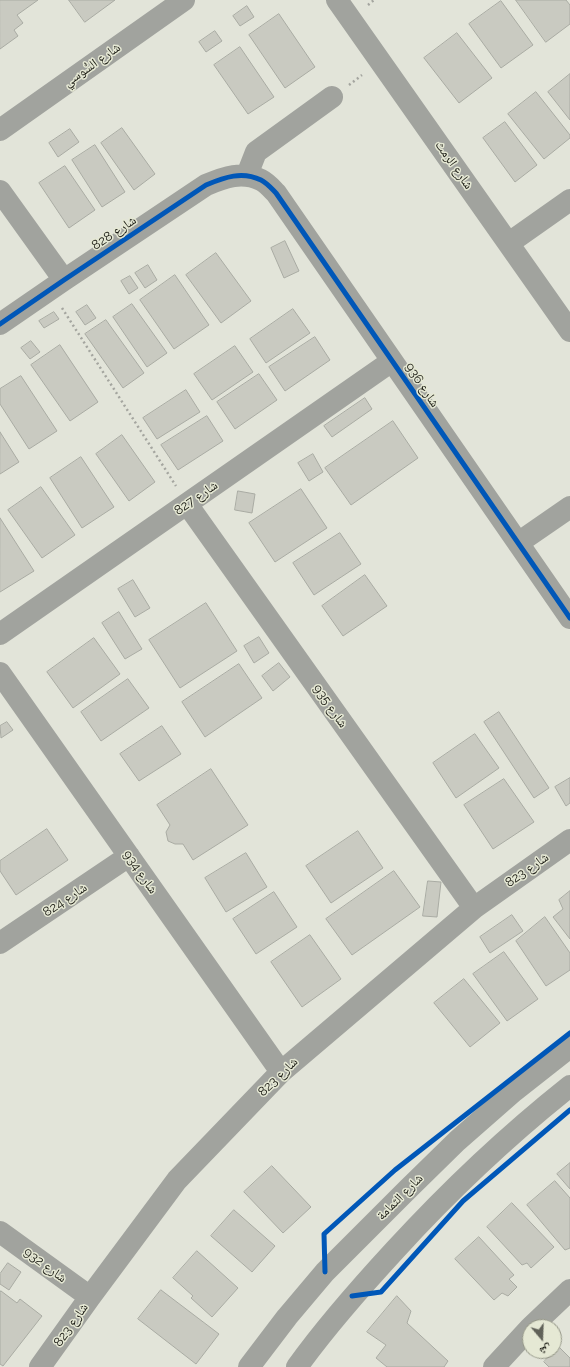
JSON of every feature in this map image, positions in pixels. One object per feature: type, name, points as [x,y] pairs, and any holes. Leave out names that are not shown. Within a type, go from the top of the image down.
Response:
[{"type":"street","name":"شارع السُّوسي","points":[[0,130],[184,0]]},
{"type":"street","name":"شارع الرمث","points":[[337,0],[570,331]]},
{"type":"street","points":[[247,175],[256,152],[332,97]]},
{"type":"street","name":"شارع 828","points":[[0,324],[206,185],[226,176],[247,175]]},
{"type":"street","name":"شارع 936","points":[[247,175],[263,181],[276,193],[570,618]]},
{"type":"street","points":[[0,191],[57,285]]},
{"type":"street","points":[[509,244],[570,200]]},
{"type":"street","name":"شارع 827","points":[[0,634],[392,361]]},
{"type":"street","name":"شارع 935","points":[[187,504],[474,908]]},
{"type":"street","points":[[518,544],[570,507]]},
{"type":"street","name":"شارع 934","points":[[0,672],[280,1072]]},
{"type":"street","name":"شارع 823","points":[[40,1367],[177,1180],[280,1072],[474,908],[570,840]]},
{"type":"street","name":"شارع 824","points":[[0,943],[129,856]]},
{"type":"street","name":"شارع الثمامة","points":[[249,1367],[287,1317],[325,1272],[408,1189],[457,1141],[514,1091],[570,1048]]},
{"type":"street","points":[[297,1367],[352,1296],[432,1210],[477,1166],[535,1114],[570,1086]]},
{"type":"street","name":"شارع 932","points":[[0,1232],[90,1297]]},
{"type":"street","points":[[539,1319],[570,1290]]},
{"type":"street","points":[[494,1367],[522,1336]]},
{"type":"path","points":[[332,97],[380,61]]},
{"type":"path","points":[[57,285],[187,504]]},
{"type":"building","points":[[0,0],[38,0],[17,15],[23,23],[14,30],[18,36],[0,49]]},
{"type":"building","points":[[69,0],[115,0],[85,22]]},
{"type":"building","points":[[516,0],[566,0],[570,5],[570,24],[546,42]]},
{"type":"building","points":[[501,1],[533,45],[501,68],[469,24]]},
{"type":"building","points":[[247,6],[254,17],[240,26],[233,16]]},
{"type":"building","points":[[279,14],[315,67],[285,88],[249,35]]},
{"type":"building","points":[[215,31],[222,41],[206,52],[199,42]]},
{"type":"building","points":[[457,33],[492,78],[459,103],[424,58]]},
{"type":"building","points":[[240,47],[274,97],[248,114],[214,65]]},
{"type":"building","points":[[570,74],[570,120],[548,92]]},
{"type":"building","points":[[536,92],[570,135],[570,138],[544,159],[508,114]]},
{"type":"building","points":[[505,122],[537,165],[515,182],[483,138]]},
{"type":"building","points":[[122,128],[155,174],[134,190],[101,143]]},
{"type":"building","points":[[70,129],[79,142],[58,157],[49,143]]},
{"type":"building","points":[[95,145],[125,192],[102,207],[72,160]]},
{"type":"building","points":[[65,166],[95,210],[69,228],[39,183]]},
{"type":"building","points":[[285,241],[299,271],[284,278],[271,248]]},
{"type":"building","points":[[216,253],[251,301],[221,323],[186,275]]},
{"type":"building","points":[[148,265],[157,280],[145,288],[135,273]]},
{"type":"building","points":[[175,275],[209,325],[174,349],[140,300]]},
{"type":"building","points":[[130,276],[138,288],[129,294],[121,281]]},
{"type":"building","points":[[132,304],[167,353],[147,367],[113,317]]},
{"type":"building","points":[[87,305],[96,318],[85,325],[76,312]]},
{"type":"building","points":[[293,309],[310,333],[266,363],[250,339]]},
{"type":"building","points":[[54,312],[59,319],[44,328],[39,321]]},
{"type":"building","points":[[106,320],[144,373],[123,388],[85,334]]},
{"type":"building","points":[[315,337],[330,360],[285,391],[269,367]]},
{"type":"building","points":[[31,341],[40,352],[30,359],[21,348]]},
{"type":"building","points":[[60,345],[98,402],[70,421],[31,365]]},
{"type":"building","points":[[235,346],[253,372],[212,400],[194,374]]},
{"type":"building","points":[[259,374],[277,400],[235,429],[217,402]]},
{"type":"building","points":[[21,376],[57,431],[29,449],[0,404],[0,389]]},
{"type":"building","points":[[186,390],[200,412],[157,439],[143,418]]},
{"type":"building","points":[[365,398],[372,409],[332,437],[324,426]]},
{"type":"building","points":[[207,416],[223,441],[178,470],[161,445]]},
{"type":"building","points":[[393,421],[418,458],[351,505],[325,468]]},
{"type":"building","points":[[0,432],[19,462],[0,474]]},
{"type":"building","points":[[122,435],[155,482],[129,501],[96,454]]},
{"type":"building","points":[[313,454],[323,472],[309,481],[298,463]]},
{"type":"building","points":[[81,457],[114,507],[82,528],[50,478]]},
{"type":"building","points":[[41,487],[75,535],[42,558],[8,510]]},
{"type":"building","points":[[301,489],[327,528],[275,562],[249,523]]},
{"type":"building","points":[[238,491],[255,494],[252,513],[235,510]]},
{"type":"building","points":[[0,518],[34,571],[0,592]]},
{"type":"building","points":[[340,533],[361,564],[314,595],[293,563]]},
{"type":"building","points":[[365,575],[387,606],[343,636],[322,606]]},
{"type":"building","points":[[133,580],[150,608],[135,617],[118,589]]},
{"type":"building","points":[[206,603],[237,651],[180,688],[149,640]]},
{"type":"building","points":[[119,612],[142,649],[125,659],[102,623]]},
{"type":"building","points":[[259,637],[269,653],[254,663],[244,646]]},
{"type":"building","points":[[94,638],[120,674],[73,708],[47,672]]},
{"type":"building","points":[[279,663],[290,677],[273,691],[262,676]]},
{"type":"building","points":[[239,664],[262,698],[205,737],[182,702]]},
{"type":"building","points":[[128,679],[149,708],[101,741],[81,712]]},
{"type":"building","points":[[499,712],[549,788],[534,798],[484,722]]},
{"type":"building","points":[[7,722],[13,730],[1,738],[0,726]]},
{"type":"building","points":[[162,726],[181,754],[139,781],[120,754]]},
{"type":"building","points":[[475,734],[499,768],[456,798],[433,763]]},
{"type":"building","points":[[211,769],[248,825],[193,860],[183,844],[175,844],[168,841],[166,832],[170,825],[157,805]]},
{"type":"building","points":[[570,778],[570,803],[566,806],[555,787]]},
{"type":"building","points":[[504,779],[534,822],[493,849],[464,805]]},
{"type":"building","points":[[47,829],[68,860],[16,895],[0,871],[0,861]]},
{"type":"building","points":[[358,831],[383,868],[331,903],[306,866]]},
{"type":"building","points":[[246,853],[267,887],[226,912],[205,878]]},
{"type":"building","points":[[394,871],[420,907],[352,955],[326,919]]},
{"type":"building","points":[[428,881],[441,882],[437,917],[423,916]]},
{"type":"building","points":[[570,891],[570,939],[553,917],[563,909],[559,900]]},
{"type":"building","points":[[274,892],[297,927],[256,954],[233,919]]},
{"type":"building","points":[[512,915],[523,931],[490,953],[480,937]]},
{"type":"building","points":[[545,917],[570,953],[570,970],[546,986],[516,941]]},
{"type":"building","points":[[310,935],[341,979],[302,1007],[271,962]]},
{"type":"building","points":[[504,952],[538,999],[507,1021],[473,974]]},
{"type":"building","points":[[464,979],[500,1023],[470,1047],[434,1003]]},
{"type":"building","points":[[570,1163],[570,1189],[557,1174]]},
{"type":"building","points":[[272,1166],[311,1207],[283,1233],[244,1192]]},
{"type":"building","points":[[555,1181],[570,1198],[570,1248],[565,1250],[527,1205]]},
{"type":"building","points":[[512,1203],[554,1247],[531,1268],[527,1263],[522,1265],[487,1227]]},
{"type":"building","points":[[234,1210],[275,1246],[252,1272],[211,1236]]},
{"type":"building","points":[[479,1237],[514,1275],[509,1279],[517,1287],[508,1296],[502,1293],[494,1300],[455,1259]]},
{"type":"building","points":[[197,1251],[238,1288],[212,1317],[191,1298],[193,1296],[173,1278]]},
{"type":"building","points":[[8,1263],[21,1272],[9,1290],[0,1284],[0,1274]]},
{"type":"building","points":[[161,1290],[219,1334],[196,1364],[138,1319]]},
{"type":"building","points":[[1,1291],[17,1303],[20,1299],[42,1316],[3,1366],[0,1364]]},
{"type":"building","points":[[397,1296],[411,1311],[407,1323],[448,1361],[444,1367],[387,1367],[376,1358],[386,1345],[367,1332]]},
{"type":"building","points":[[562,1350],[570,1358],[570,1367],[549,1367],[544,1362],[547,1359],[562,1359]]},
{"type":"cycle path","points":[[0,324],[206,185],[234,176],[254,177],[261,180],[276,193],[570,618]]},
{"type":"cycle path","points":[[325,1272],[324,1234],[395,1170],[570,1033]]},
{"type":"cycle path","points":[[352,1296],[381,1292],[463,1201],[570,1110]]}]
